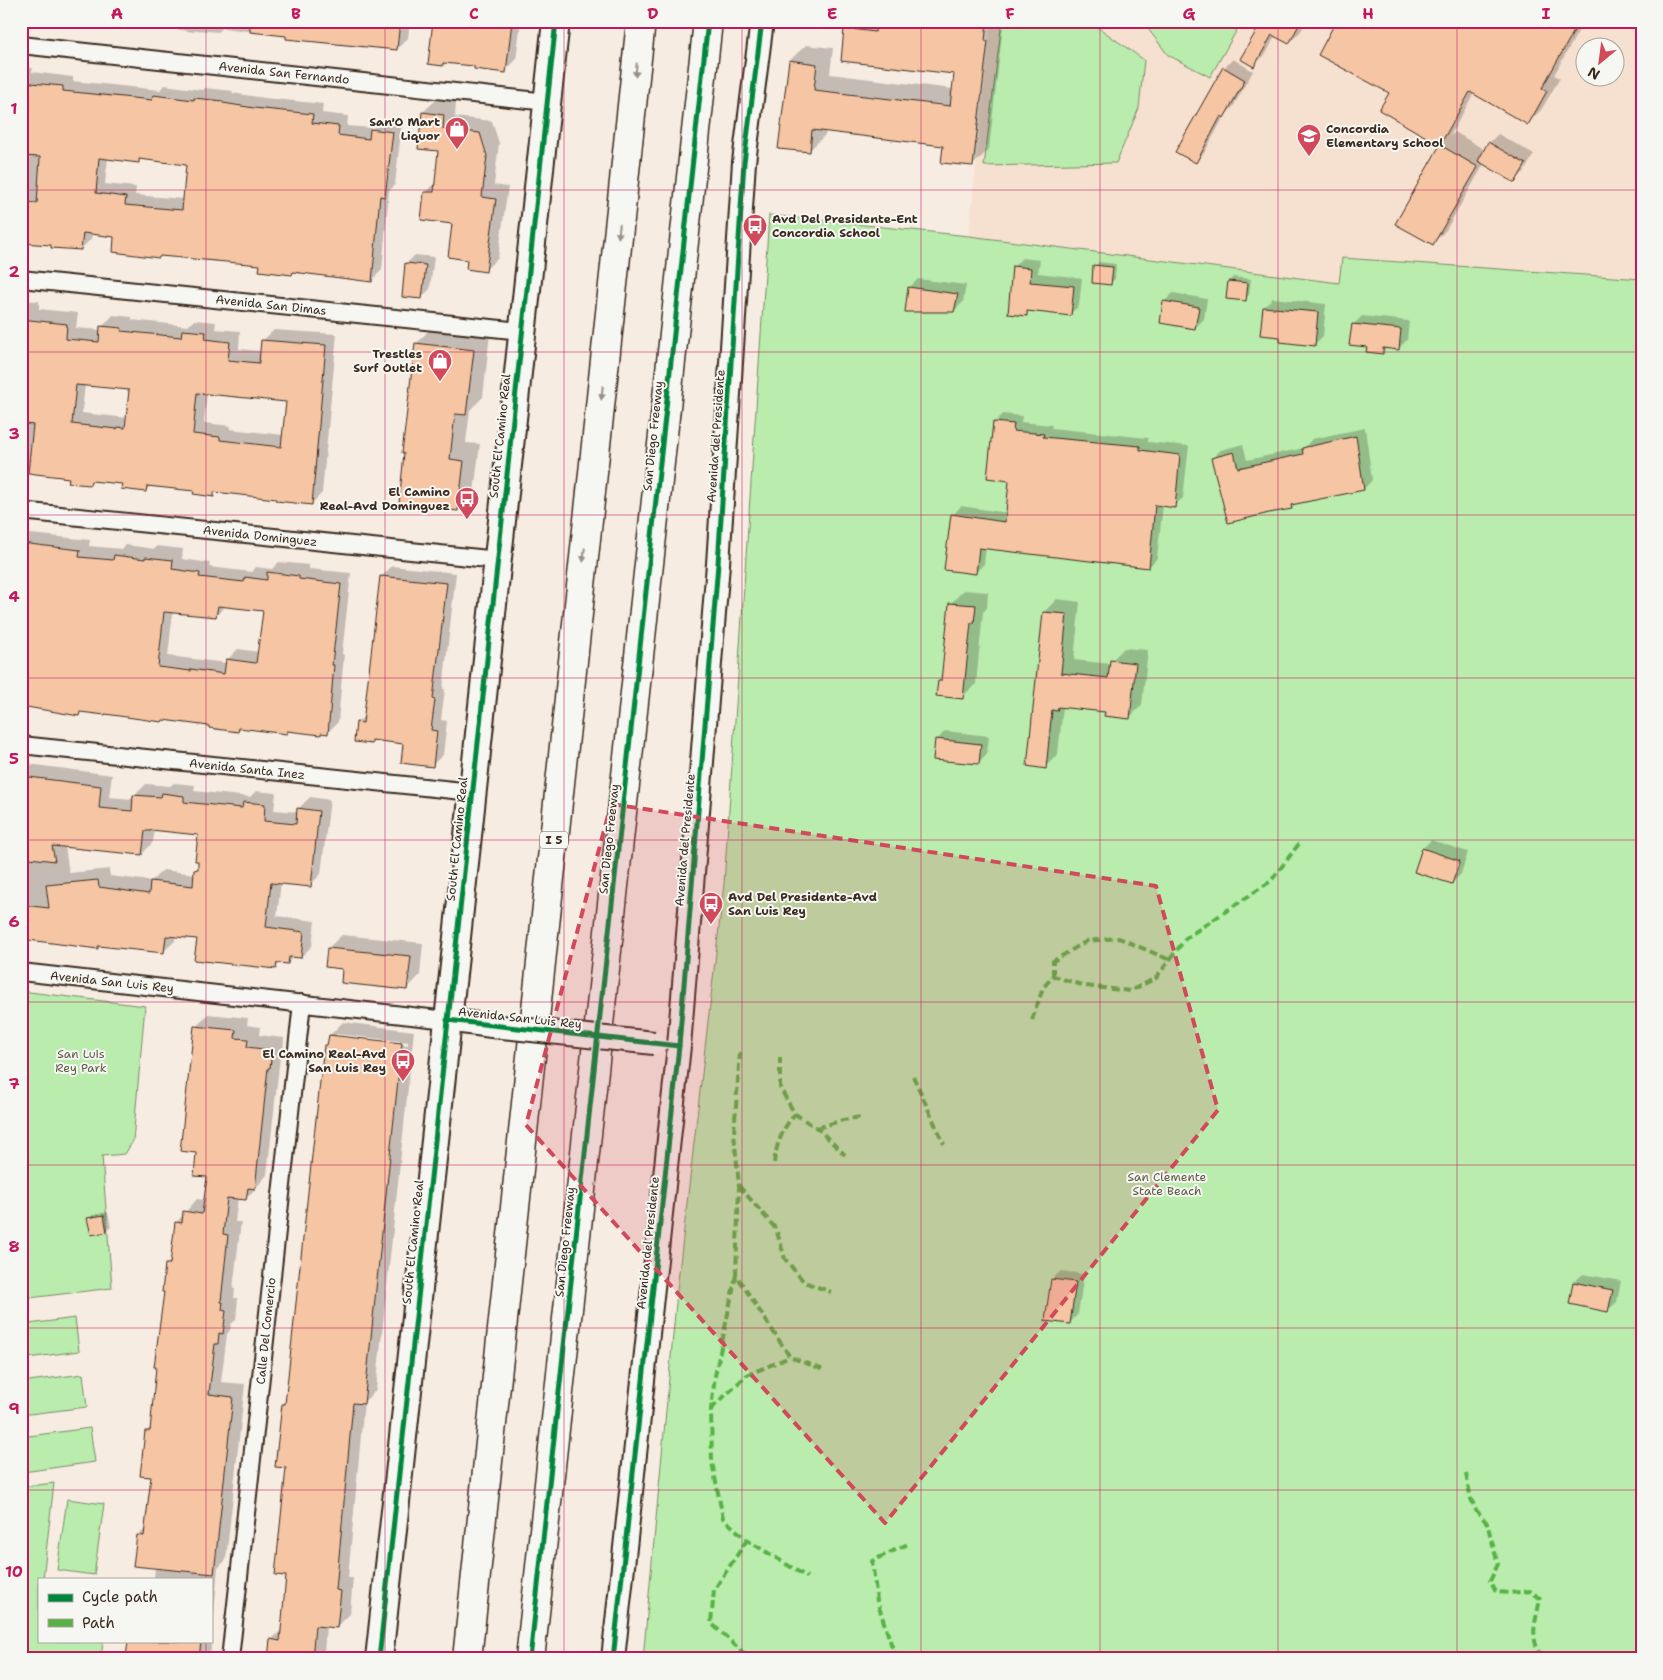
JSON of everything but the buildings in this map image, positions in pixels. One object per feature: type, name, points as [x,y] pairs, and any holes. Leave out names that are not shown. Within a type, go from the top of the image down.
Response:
[{"type":"highway","name":"I 5","points":[[467,1659],[641,21]]},
{"type":"highway","name":"San Diego Freeway","points":[[530,1659],[708,21]]},
{"type":"main road","name":"South El Camino Real","points":[[379,1659],[556,21]]},
{"type":"street","name":"Avenida del Presidente","points":[[613,1659],[679,1046],[718,564],[744,162],[762,21]]},
{"type":"street","name":"Avenida San Fernando","points":[[21,45],[547,102]]},
{"type":"street","name":"Avenida San Dimas","points":[[21,279],[521,331]]},
{"type":"street","name":"Avenida Dominguez","points":[[21,511],[498,560]]},
{"type":"street","name":"Avenida Santa Inez","points":[[21,745],[472,792]]},
{"type":"street","name":"Avenida San Luis Rey","points":[[21,972],[679,1046]]},
{"type":"street","name":"Calle Del Comercio","points":[[230,1659],[302,1003]]},
{"type":"highlighted area","points":[[611,804],[1156,886],[1218,1110],[885,1523],[526,1125]]},
{"type":"shaded area","name":"Concordia Elementary School","points":[[991,21],[1642,21],[1642,279],[1343,258],[1339,283],[969,236]]},
{"type":"green space","points":[[1002,21],[1074,21],[1096,26],[1144,60],[1139,108],[1116,163],[984,166]]},
{"type":"green space","points":[[1142,21],[1242,21],[1210,77],[1168,55]]},
{"type":"green space","name":"San Clemente State Beach","points":[[769,215],[969,236],[1339,283],[1342,258],[1642,279],[1642,1659],[643,1659],[678,1281],[724,884]]},
{"type":"green space","name":"San Luis Rey Park","points":[[21,991],[145,1006],[133,1141],[125,1154],[102,1156],[112,1288],[21,1299]]},
{"type":"green space","points":[[75,1318],[79,1351],[21,1359],[21,1325]]},
{"type":"green space","points":[[83,1374],[87,1407],[21,1415],[21,1382]]},
{"type":"green space","points":[[90,1428],[95,1462],[23,1472],[21,1437]]},
{"type":"green space","points":[[54,1483],[43,1578],[38,1578],[38,1642],[103,1642],[101,1659],[21,1659],[21,1487]]},
{"type":"green space","points":[[67,1499],[104,1504],[94,1575],[57,1570]]},
{"type":"marked path","points":[[1032,1020],[1043,988],[1053,976],[1085,986],[1130,991],[1156,978],[1186,938],[1271,881],[1301,841]]},
{"type":"marked path","points":[[1053,976],[1053,961],[1087,941],[1119,938],[1170,960]]},
{"type":"marked path","points":[[740,1052],[734,1133],[739,1186],[736,1275],[790,1357],[824,1370]]},
{"type":"marked path","points":[[780,1057],[780,1088],[795,1114],[817,1128],[845,1155]]},
{"type":"marked path","points":[[913,1076],[944,1144]]},
{"type":"marked path","points":[[774,1163],[781,1137],[795,1114]]},
{"type":"marked path","points":[[817,1128],[861,1117]]},
{"type":"marked path","points":[[739,1186],[776,1229],[785,1259],[804,1282],[831,1292]]},
{"type":"marked path","points":[[736,1275],[715,1376],[711,1409],[712,1462],[723,1518],[747,1540],[807,1577]]},
{"type":"marked path","points":[[711,1409],[747,1375],[790,1357]]},
{"type":"marked path","points":[[1466,1474],[1471,1499],[1476,1510],[1487,1523],[1498,1564],[1490,1581],[1496,1592],[1530,1591],[1540,1598],[1534,1633],[1537,1647],[1543,1659]]},
{"type":"marked path","points":[[747,1540],[714,1590],[711,1623],[750,1659]]},
{"type":"marked path","points":[[896,1659],[877,1601],[872,1561],[910,1543]]},
{"type":"cycle path","points":[[379,1659],[556,21]]},
{"type":"cycle path","points":[[530,1659],[708,21]]},
{"type":"cycle path","points":[[613,1659],[679,1046],[718,564],[744,162],[762,21]]},
{"type":"cycle path","points":[[447,1020],[679,1046]]},
{"type":"place","name":"San'O Mart Liquor","points":[[457,150]]},
{"type":"place","name":"Concordia Elementary School","points":[[1309,157]]},
{"type":"place","name":"Avd Del Presidente-Ent Concordia School","points":[[755,247]]},
{"type":"place","name":"Trestles Surf Outlet","points":[[440,382]]},
{"type":"place","name":"El Camino Real-Avd Dominguez","points":[[467,520]]},
{"type":"place","name":"Avd Del Presidente-Avd San Luis Rey","points":[[711,925]]},
{"type":"place","name":"El Camino Real-Avd San Luis Rey","points":[[403,1082]]}]
